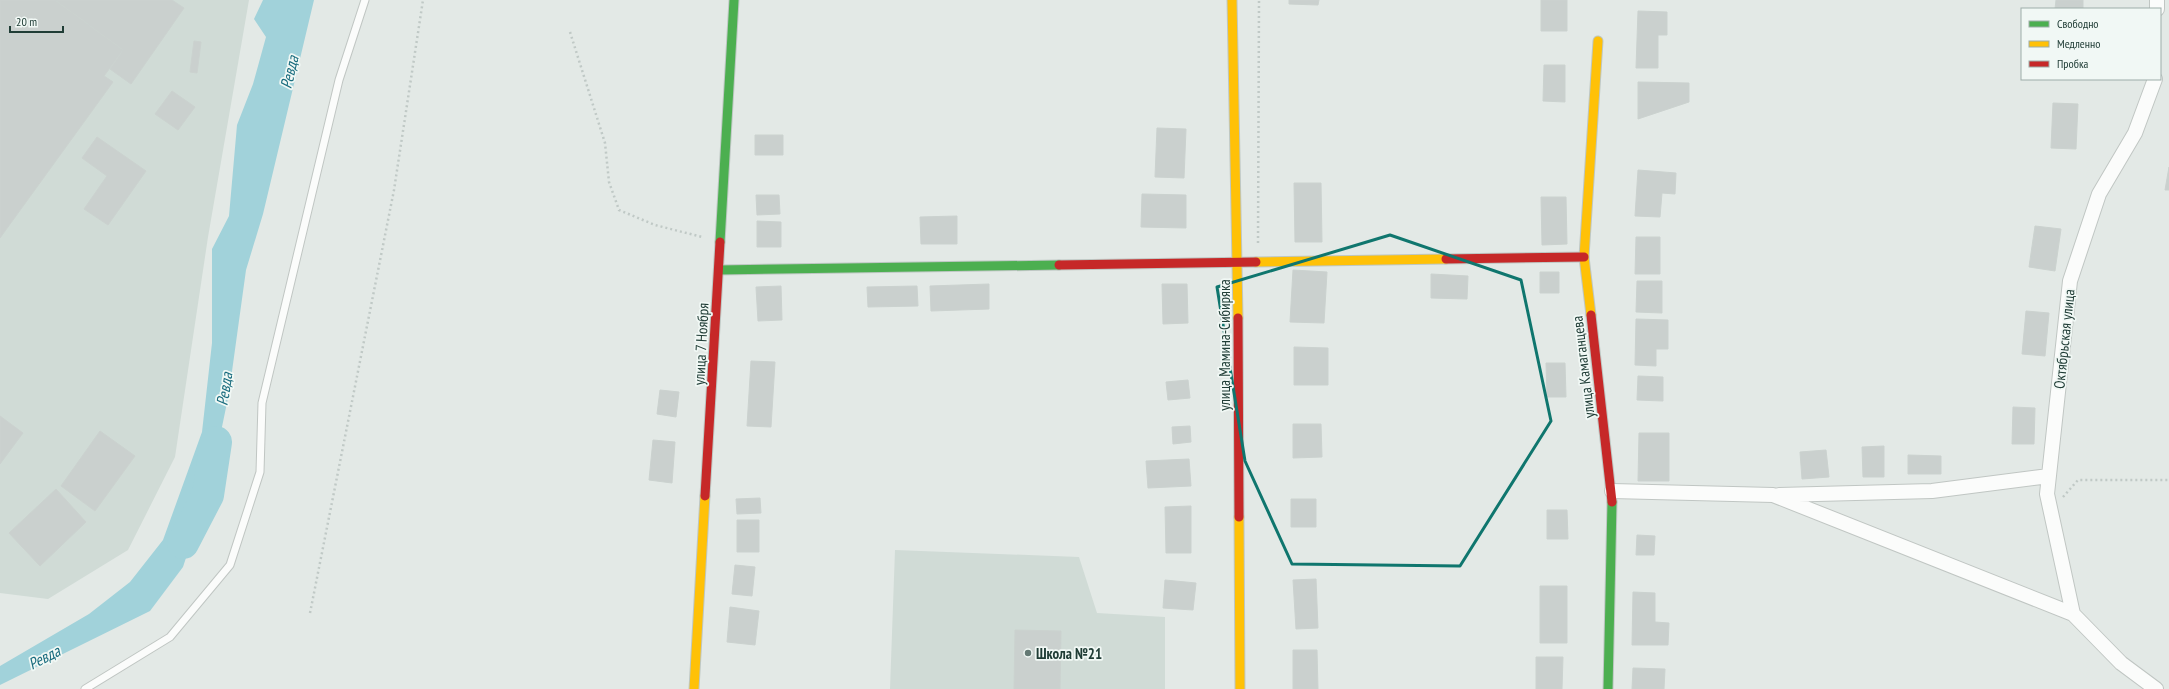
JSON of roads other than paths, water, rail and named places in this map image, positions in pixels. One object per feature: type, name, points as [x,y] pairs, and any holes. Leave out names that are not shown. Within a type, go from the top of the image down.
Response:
[{"type":"street","name":"улица 7 Ноября","points":[[694,689],[721,246],[734,0]]},
{"type":"street","name":"улица Мамина-Сибиряка","points":[[1232,0],[1238,263],[1240,689]]},
{"type":"street","name":"улица Камаганцева","points":[[1598,41],[1584,257],[1612,491],[1608,689]]},
{"type":"street","name":"Октябрьская улица","points":[[2073,614],[2047,494],[2070,281],[2099,194],[2135,133],[2155,80]]},
{"type":"street","points":[[719,270],[1584,257]]},
{"type":"street","points":[[1612,491],[1773,495],[1932,491],[2049,476]]},
{"type":"street","points":[[1773,495],[2073,614],[2121,663],[2156,689]]},
{"type":"lane","points":[[85,689],[170,637],[230,565],[260,472],[262,403],[339,80],[365,0]]},
{"type":"water","points":[[263,0],[314,0],[263,214],[246,270],[229,393],[210,485],[183,567],[150,611],[0,685],[0,666],[89,614],[130,582],[163,540],[202,432],[212,343],[212,249],[229,216],[237,125],[253,84],[266,37],[254,19]]},
{"type":"waterway","name":"Ревда","points":[[183,543],[208,495],[216,442]]},
{"type":"place","name":"Школа №21","points":[[1028,653]]}]
